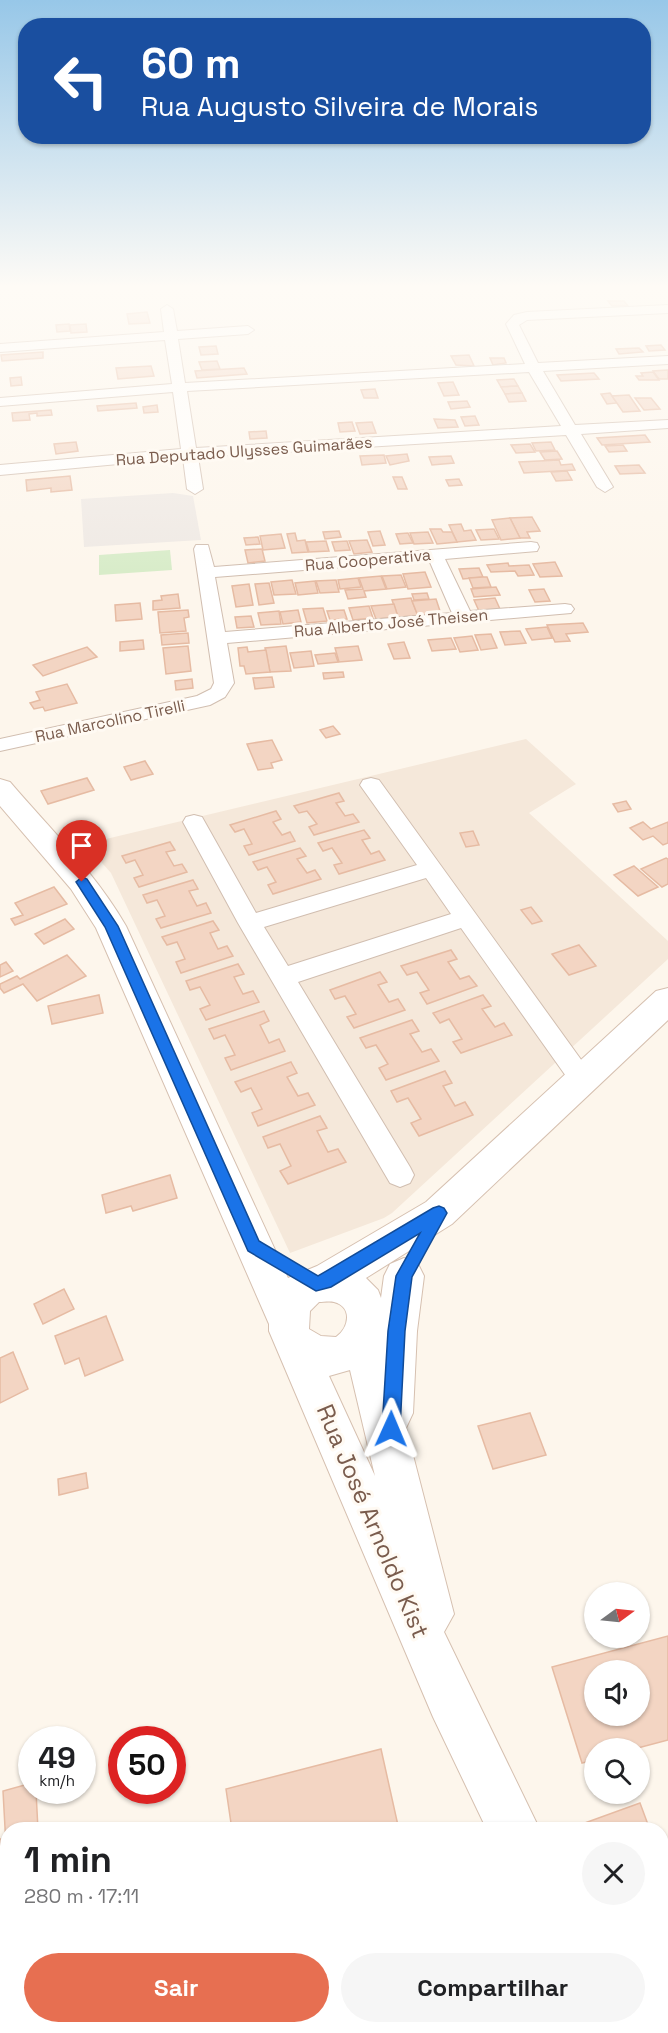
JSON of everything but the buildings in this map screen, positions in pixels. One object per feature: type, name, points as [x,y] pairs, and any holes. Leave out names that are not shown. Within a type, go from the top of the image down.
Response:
[{"type":"main road","name":"Rua José Arnoldo Kist","points":[[0,788],[40,838],[82,882],[111,926],[291,1330],[450,1700],[509,1822]]},
{"type":"main road","points":[[439,1213],[404,1276],[349,1351],[330,1357],[316,1356],[304,1350],[291,1330],[290,1307],[297,1296],[439,1213],[668,1000]]},
{"type":"main road","name":"Rua José Arnoldo Kist","points":[[253,1246],[321,1283],[342,1285],[363,1301],[367,1314],[365,1332],[450,1700]]},
{"type":"main road","points":[[391,1451],[392,1384],[404,1276]]},
{"type":"street","points":[[179,384],[195,489]]},
{"type":"street","points":[[0,402],[238,384]]},
{"type":"street","points":[[543,384],[605,487]]},
{"type":"street","name":"Rua Deputado Ulysses Guimarães","points":[[0,470],[188,453],[668,424]]},
{"type":"street","name":"Rua Cooperativa","points":[[206,573],[531,547]]},
{"type":"street","points":[[202,549],[216,638]]},
{"type":"street","points":[[435,555],[463,617]]},
{"type":"street","name":"Rua Alberto José Theisen","points":[[216,638],[565,609]]},
{"type":"street","name":"Rua Marcolino Tirelli","points":[[0,745],[203,701],[218,693],[224,683],[216,638]]},
{"type":"street","points":[[371,786],[582,1079]]},
{"type":"street","points":[[194,822],[250,923],[400,1174]]},
{"type":"street","points":[[250,923],[430,868]]},
{"type":"street","points":[[283,977],[464,918]]},
{"type":"shaded area","points":[[173,493],[193,496],[201,540],[84,547],[81,499]]},
{"type":"shaded area","points":[[526,739],[576,784],[529,813],[668,941],[668,959],[392,1213],[290,1253],[111,873],[85,844]]},
{"type":"green space","points":[[170,550],[172,570],[99,575],[99,555]]},
{"type":"route","points":[[82,882],[111,926],[253,1246],[316,1284],[326,1282],[439,1213],[404,1276],[392,1384],[391,1429]]}]
